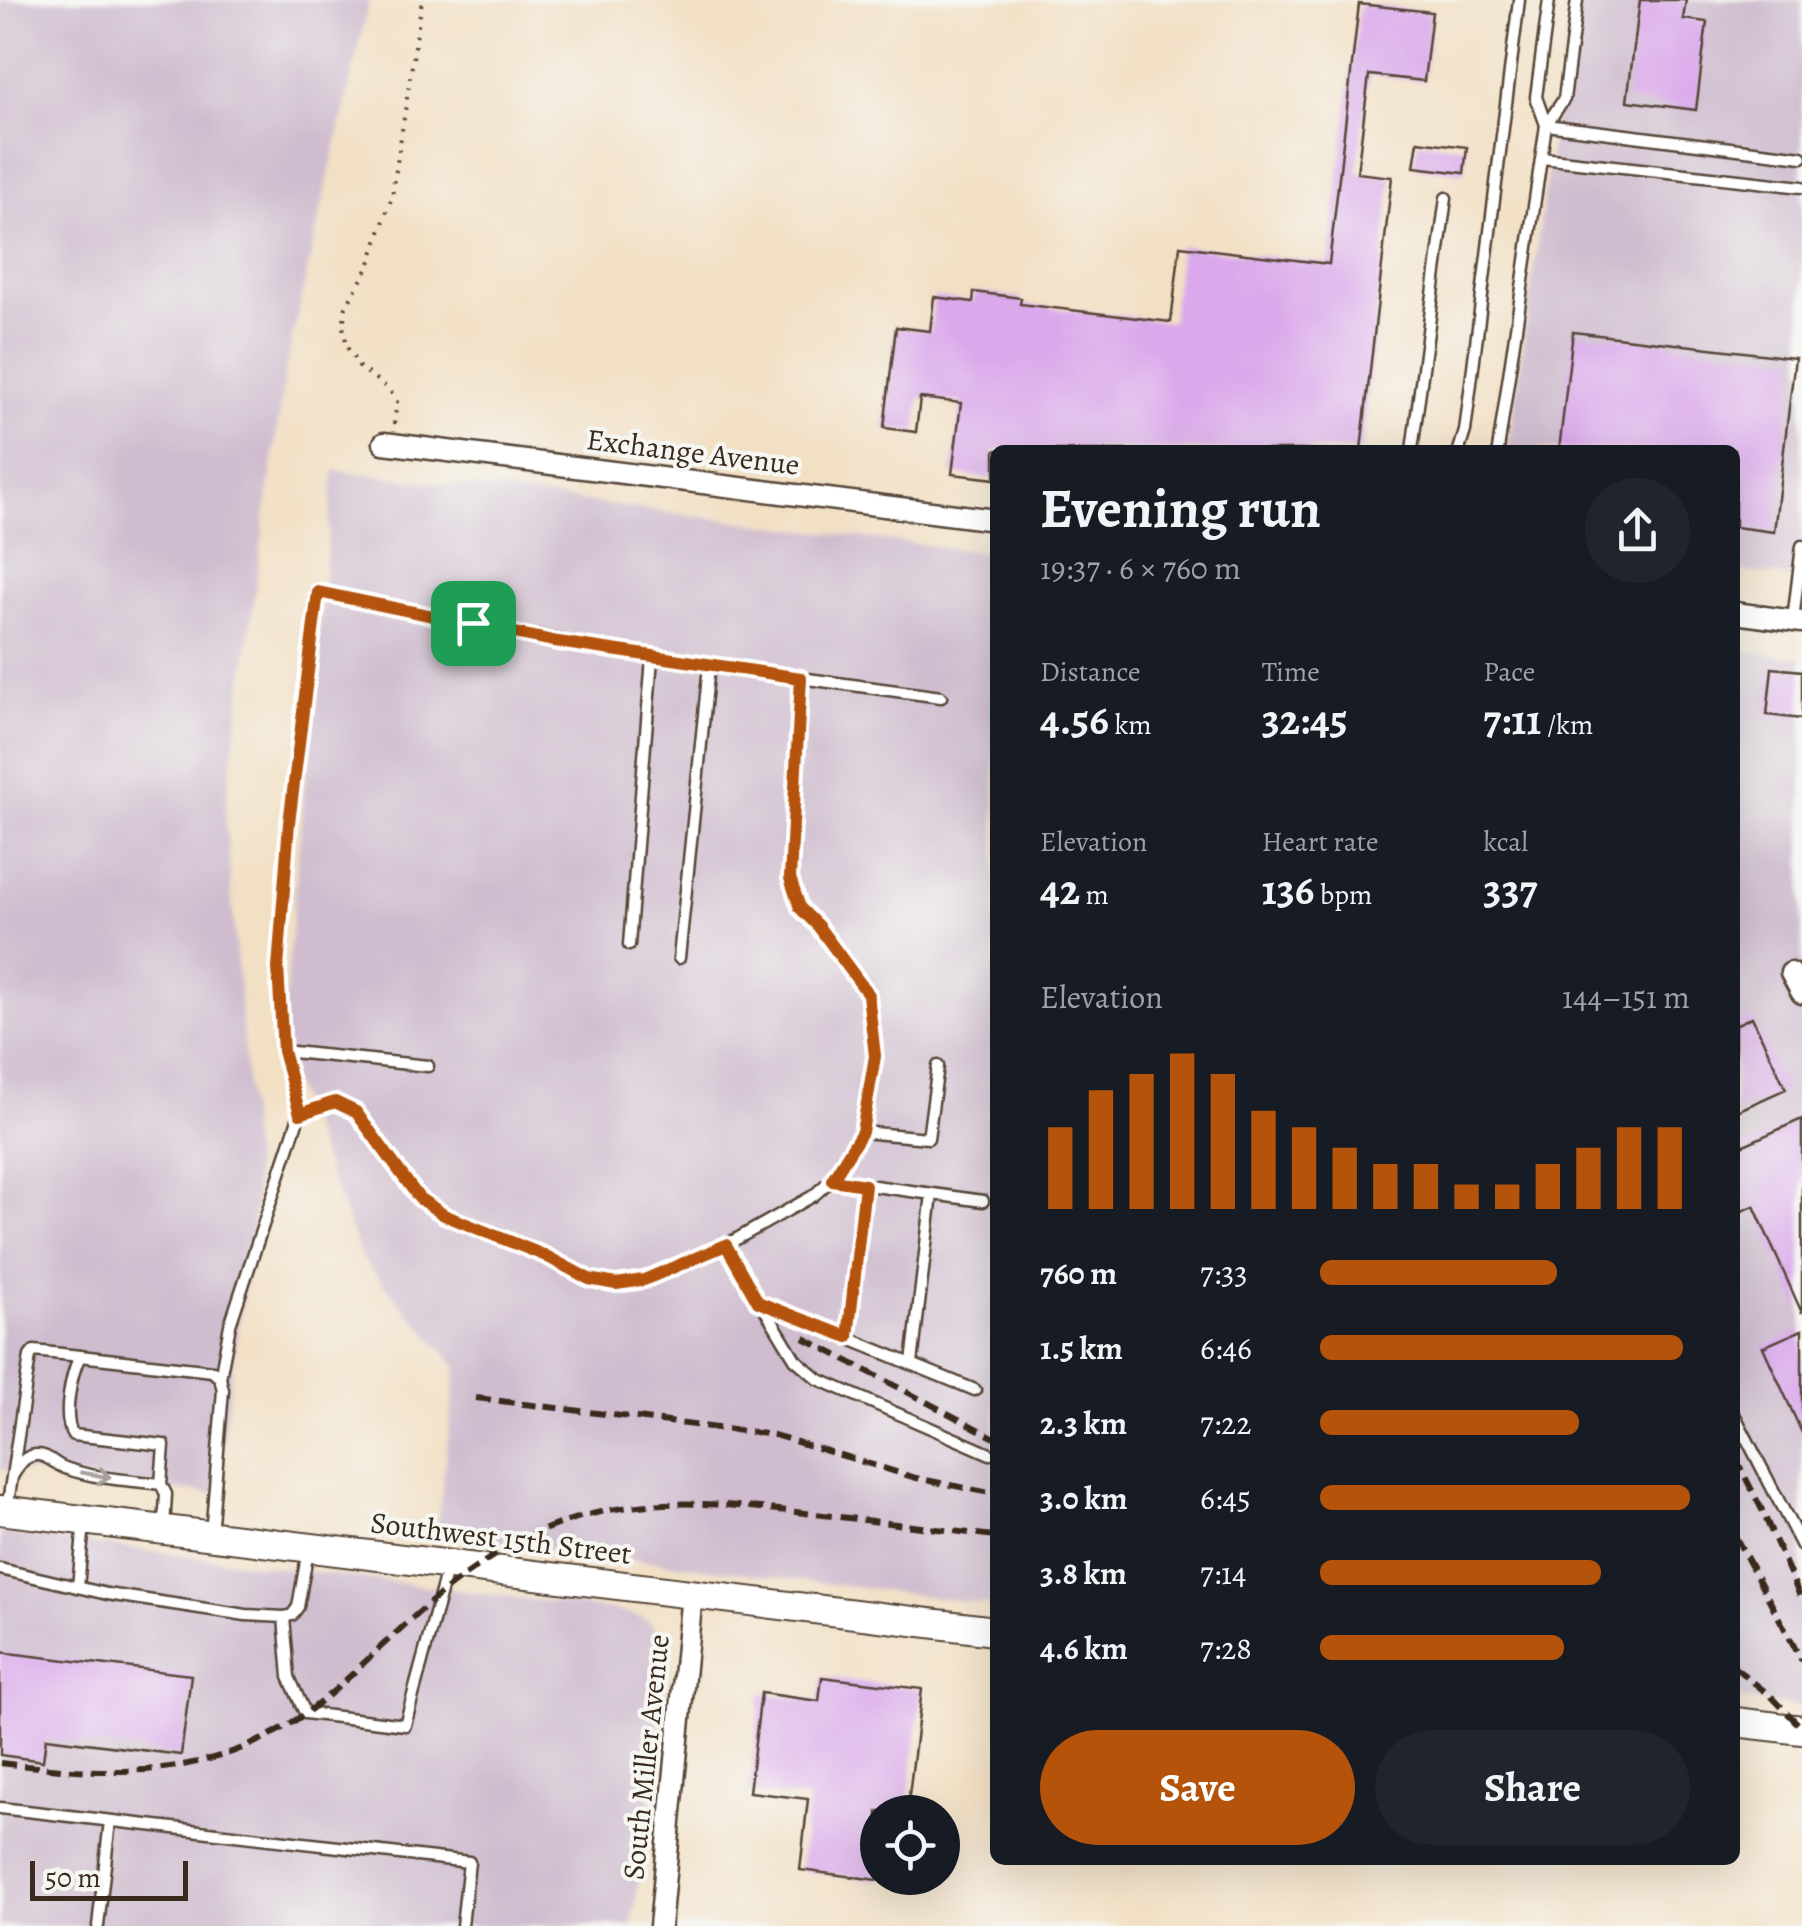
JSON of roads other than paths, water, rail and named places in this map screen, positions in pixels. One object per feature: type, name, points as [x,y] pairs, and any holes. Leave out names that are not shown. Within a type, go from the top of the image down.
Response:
[{"type":"main road","name":"Southwest 15th Street","points":[[3,1510],[990,1631]]},
{"type":"main road","points":[[1740,1723],[1802,1730]]},
{"type":"street","name":"Exchange Avenue","points":[[388,443],[990,519]]},
{"type":"street","points":[[1740,614],[1798,622]]},
{"type":"street","points":[[1791,973],[1802,993]]},
{"type":"street","name":"South Miller Avenue","points":[[660,1926],[692,1594]]},
{"type":"lane","points":[[1461,445],[1518,0]]},
{"type":"lane","points":[[1499,445],[1546,125],[1536,96],[1549,0]]},
{"type":"lane","points":[[1546,125],[1564,99],[1577,0]]},
{"type":"lane","points":[[1546,125],[1802,157]]},
{"type":"lane","points":[[1542,158],[1802,187]]},
{"type":"lane","points":[[1413,445],[1446,198]]},
{"type":"lane","points":[[1798,622],[1802,549]]},
{"type":"lane","points":[[210,1536],[223,1390],[220,1378],[230,1325],[300,1114],[283,1051],[278,968],[289,823],[318,592],[652,658],[941,697]]},
{"type":"lane","points":[[629,945],[652,658]]},
{"type":"lane","points":[[678,958],[709,666]]},
{"type":"lane","points":[[300,1114],[335,1102],[356,1112],[419,1198],[444,1215],[546,1256],[589,1279],[616,1284],[644,1280],[726,1245],[813,1196],[832,1180],[862,1132],[875,1056],[868,994],[800,908],[790,878],[801,678]]},
{"type":"lane","points":[[283,1051],[428,1066]]},
{"type":"lane","points":[[862,1132],[928,1138],[938,1066]]},
{"type":"lane","points":[[832,1180],[983,1201]]},
{"type":"lane","points":[[848,1337],[865,1185]]},
{"type":"lane","points":[[912,1363],[932,1194]]},
{"type":"lane","points":[[726,1245],[795,1359],[818,1379],[990,1454]]},
{"type":"lane","points":[[758,1302],[975,1390]]},
{"type":"lane","points":[[3,1510],[13,1475],[34,1350],[212,1371],[220,1378]]},
{"type":"lane","points":[[80,1356],[73,1376],[68,1427],[73,1435],[164,1445],[164,1530]]},
{"type":"lane","points":[[1740,1426],[1802,1546]]},
{"type":"lane","points":[[13,1475],[24,1458],[33,1455],[97,1477],[161,1484]]},
{"type":"lane","points":[[78,1587],[84,1520]]},
{"type":"lane","points":[[0,1569],[78,1587],[246,1615],[284,1617],[292,1615],[298,1607],[308,1548]]},
{"type":"lane","points":[[284,1617],[289,1677],[305,1713],[405,1725],[448,1565]]},
{"type":"lane","points":[[0,1808],[468,1862],[462,1926]]},
{"type":"lane","points":[[98,1926],[110,1821]]},
{"type":"railway","points":[[804,1338],[990,1435]]},
{"type":"railway","points":[[476,1398],[774,1435],[916,1478],[990,1493]]},
{"type":"railway","points":[[1740,1467],[1802,1601]]},
{"type":"railway","points":[[0,1763],[126,1771],[166,1768],[243,1748],[318,1704],[425,1607],[488,1559],[534,1534],[591,1514],[654,1505],[717,1505],[990,1535]]},
{"type":"railway","points":[[1740,1545],[1802,1661]]},
{"type":"railway","points":[[1740,1672],[1802,1728]]}]
